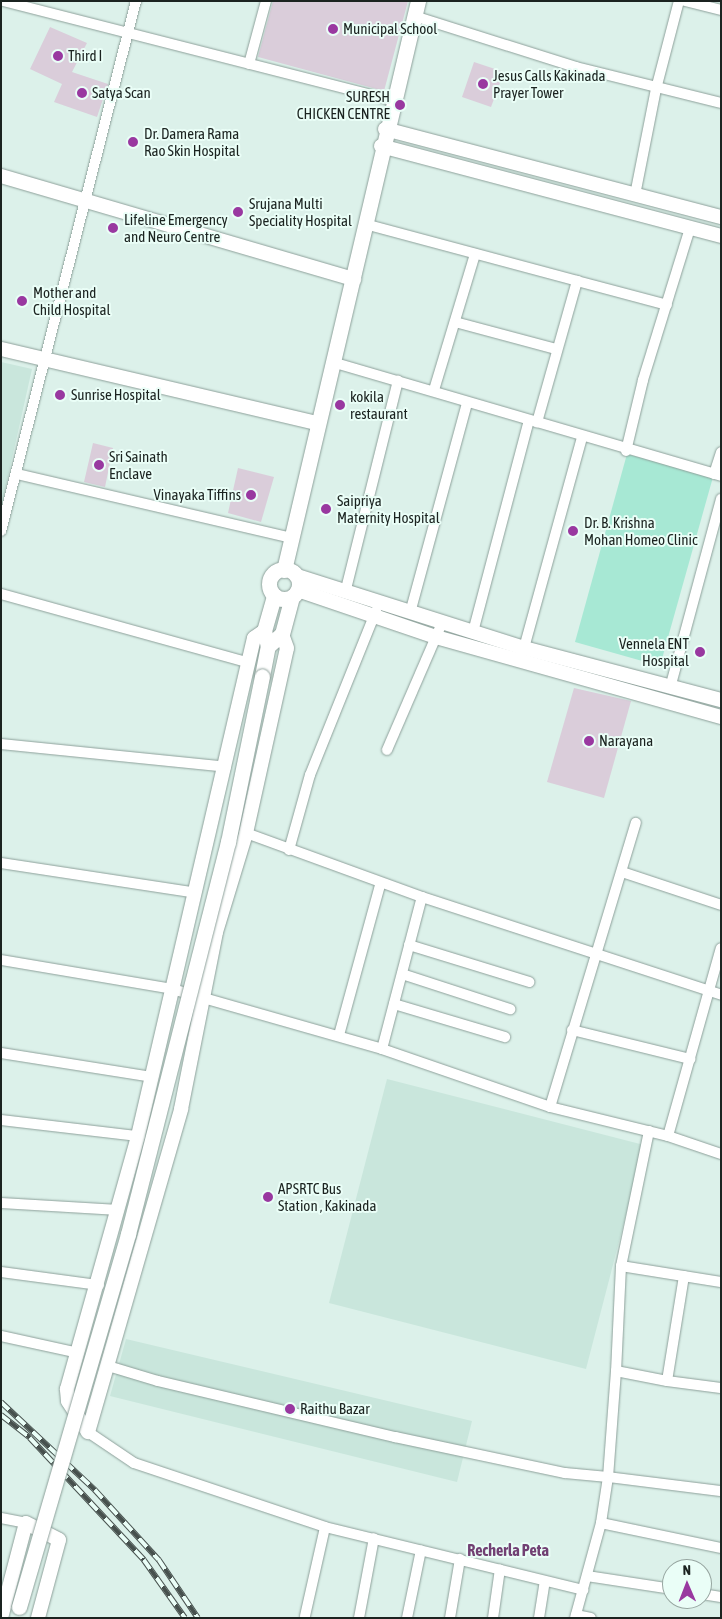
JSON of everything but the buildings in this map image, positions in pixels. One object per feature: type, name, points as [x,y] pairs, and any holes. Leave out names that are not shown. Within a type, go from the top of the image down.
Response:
[{"type":"main road","points":[[268,646],[282,634],[293,583],[291,538],[316,423],[354,279],[385,129],[418,1]]},
{"type":"main road","points":[[15,1618],[126,1243],[228,842],[268,646],[264,631],[274,595],[270,587],[272,577],[293,583]]},
{"type":"main road","points":[[274,595],[293,583]]},
{"type":"street","points":[[3,1],[392,100]]},
{"type":"street","points":[[1,529],[17,474],[42,361],[88,200],[136,1]]},
{"type":"street","points":[[249,64],[266,1]]},
{"type":"street","points":[[635,195],[656,89],[679,1]]},
{"type":"street","points":[[685,1],[721,10]]},
{"type":"street","points":[[414,16],[656,89],[721,103]]},
{"type":"street","points":[[385,129],[721,217]]},
{"type":"street","points":[[381,146],[721,236]]},
{"type":"street","points":[[1,176],[354,279]]},
{"type":"street","points":[[366,224],[667,305]]},
{"type":"street","points":[[626,451],[690,228]]},
{"type":"street","points":[[434,390],[475,254]]},
{"type":"street","points":[[473,632],[533,421],[577,281]]},
{"type":"street","points":[[455,322],[556,349]]},
{"type":"street","points":[[1,349],[42,361],[316,423]]},
{"type":"street","points":[[332,362],[434,390],[440,396],[533,421],[626,451],[718,475],[721,452]]},
{"type":"street","points":[[345,593],[398,381]]},
{"type":"street","points":[[410,613],[467,403]]},
{"type":"street","points":[[524,648],[582,437]]},
{"type":"street","points":[[17,474],[291,538]]},
{"type":"street","points":[[670,688],[721,499]]},
{"type":"street","points":[[293,583],[345,593],[436,636],[721,716]]},
{"type":"street","points":[[293,583],[376,609],[410,613],[524,648],[721,700]]},
{"type":"street","points":[[1,594],[250,663]]},
{"type":"street","points":[[289,850],[310,776],[376,609]]},
{"type":"street","points":[[388,750],[442,623]]},
{"type":"street","points":[[264,631],[254,638],[250,663],[172,989],[153,1077],[99,1285],[66,1394],[93,1436],[134,1463],[325,1527],[583,1590]]},
{"type":"street","points":[[93,1436],[108,1366],[181,1109],[216,932],[246,833],[287,648],[282,634]]},
{"type":"street","points":[[1,744],[226,767]]},
{"type":"street","points":[[550,1107],[594,955],[622,872],[636,823]]},
{"type":"street","points":[[246,833],[380,884],[721,995]]},
{"type":"street","points":[[1,863],[196,893]]},
{"type":"street","points":[[622,872],[721,905]]},
{"type":"street","points":[[339,1035],[380,884]]},
{"type":"street","points":[[382,1049],[422,897]]},
{"type":"street","points":[[409,945],[529,982]]},
{"type":"street","points":[[668,1136],[721,948]]},
{"type":"street","points":[[1,960],[172,989],[339,1035],[550,1107],[668,1136],[721,1154]]},
{"type":"street","points":[[402,974],[510,1009]]},
{"type":"street","points":[[394,1004],[505,1037]]},
{"type":"street","points":[[572,1030],[690,1059]]},
{"type":"street","points":[[1,1053],[153,1077]]},
{"type":"street","points":[[1,1120],[138,1136]]},
{"type":"street","points":[[591,1618],[576,1616],[600,1523],[608,1477],[616,1372],[621,1266],[649,1132]]},
{"type":"street","points":[[1,1203],[119,1210]]},
{"type":"street","points":[[621,1266],[721,1282]]},
{"type":"street","points":[[1,1272],[99,1285]]},
{"type":"street","points":[[667,1381],[684,1276]]},
{"type":"street","points":[[1,1336],[78,1353]]},
{"type":"street","points":[[108,1366],[158,1381],[395,1437],[565,1473],[721,1491]]},
{"type":"street","points":[[616,1372],[721,1388]]},
{"type":"street","points":[[1,1518],[26,1523],[60,1540],[38,1618]]},
{"type":"street","points":[[1,1618],[26,1523]]},
{"type":"street","points":[[600,1523],[721,1548]]},
{"type":"street","points":[[307,1617],[325,1527]]},
{"type":"street","points":[[359,1618],[374,1538]]},
{"type":"street","points":[[407,1618],[421,1550]]},
{"type":"street","points":[[450,1618],[460,1559]]},
{"type":"street","points":[[493,1618],[500,1569]]},
{"type":"street","points":[[587,1576],[662,1587]]},
{"type":"street","points":[[539,1618],[545,1580]]},
{"type":"shaded area","points":[[1,362],[32,369],[1,508]]},
{"type":"shaded area","points":[[387,1079],[644,1145],[586,1369],[329,1303]]},
{"type":"shaded area","name":"Raithu Bazar","points":[[126,1339],[472,1421],[457,1482],[110,1396]]},
{"type":"green space","points":[[627,454],[713,477],[660,666],[575,642]]},
{"type":"railway","points":[[1,1402],[95,1490],[159,1560],[198,1618]]},
{"type":"railway","points":[[1,1415],[30,1438],[144,1560],[185,1618]]},
{"type":"place","name":"Municipal School","points":[[333,29]]},
{"type":"place","name":"Third I","points":[[58,56]]},
{"type":"place","name":"Jesus Calls Kakinada Prayer Tower","points":[[483,84]]},
{"type":"place","name":"Satya Scan","points":[[82,93]]},
{"type":"place","name":"SURESH CHICKEN CENTRE","points":[[400,105]]},
{"type":"place","name":"Dr. Damera Rama Rao Skin Hospital","points":[[133,142]]},
{"type":"place","name":"Srujana Multi Speciality Hospital","points":[[238,212]]},
{"type":"place","name":"Lifeline Emergency and Neuro Centre","points":[[113,228]]},
{"type":"place","name":"Mother and Child Hospital","points":[[22,301]]},
{"type":"place","name":"Sunrise Hospital","points":[[60,395]]},
{"type":"place","name":"kokila restaurant","points":[[340,405]]},
{"type":"place","name":"Sri Sainath Enclave","points":[[99,465]]},
{"type":"place","name":"Vinayaka Tiffins","points":[[251,495]]},
{"type":"place","name":"Saipriya Maternity Hospital","points":[[326,509]]},
{"type":"place","name":"Dr. B. Krishna Mohan Homeo Clinic","points":[[573,531]]},
{"type":"place","name":"Vennela ENT Hospital","points":[[700,652]]},
{"type":"place","name":"Narayana","points":[[589,741]]},
{"type":"place","name":"APSRTC Bus Station , Kakinada","points":[[268,1197]]},
{"type":"place","name":"Raithu Bazar","points":[[290,1409]]},
{"type":"district","name":"Recherla Peta","points":[[508,1550]]}]
